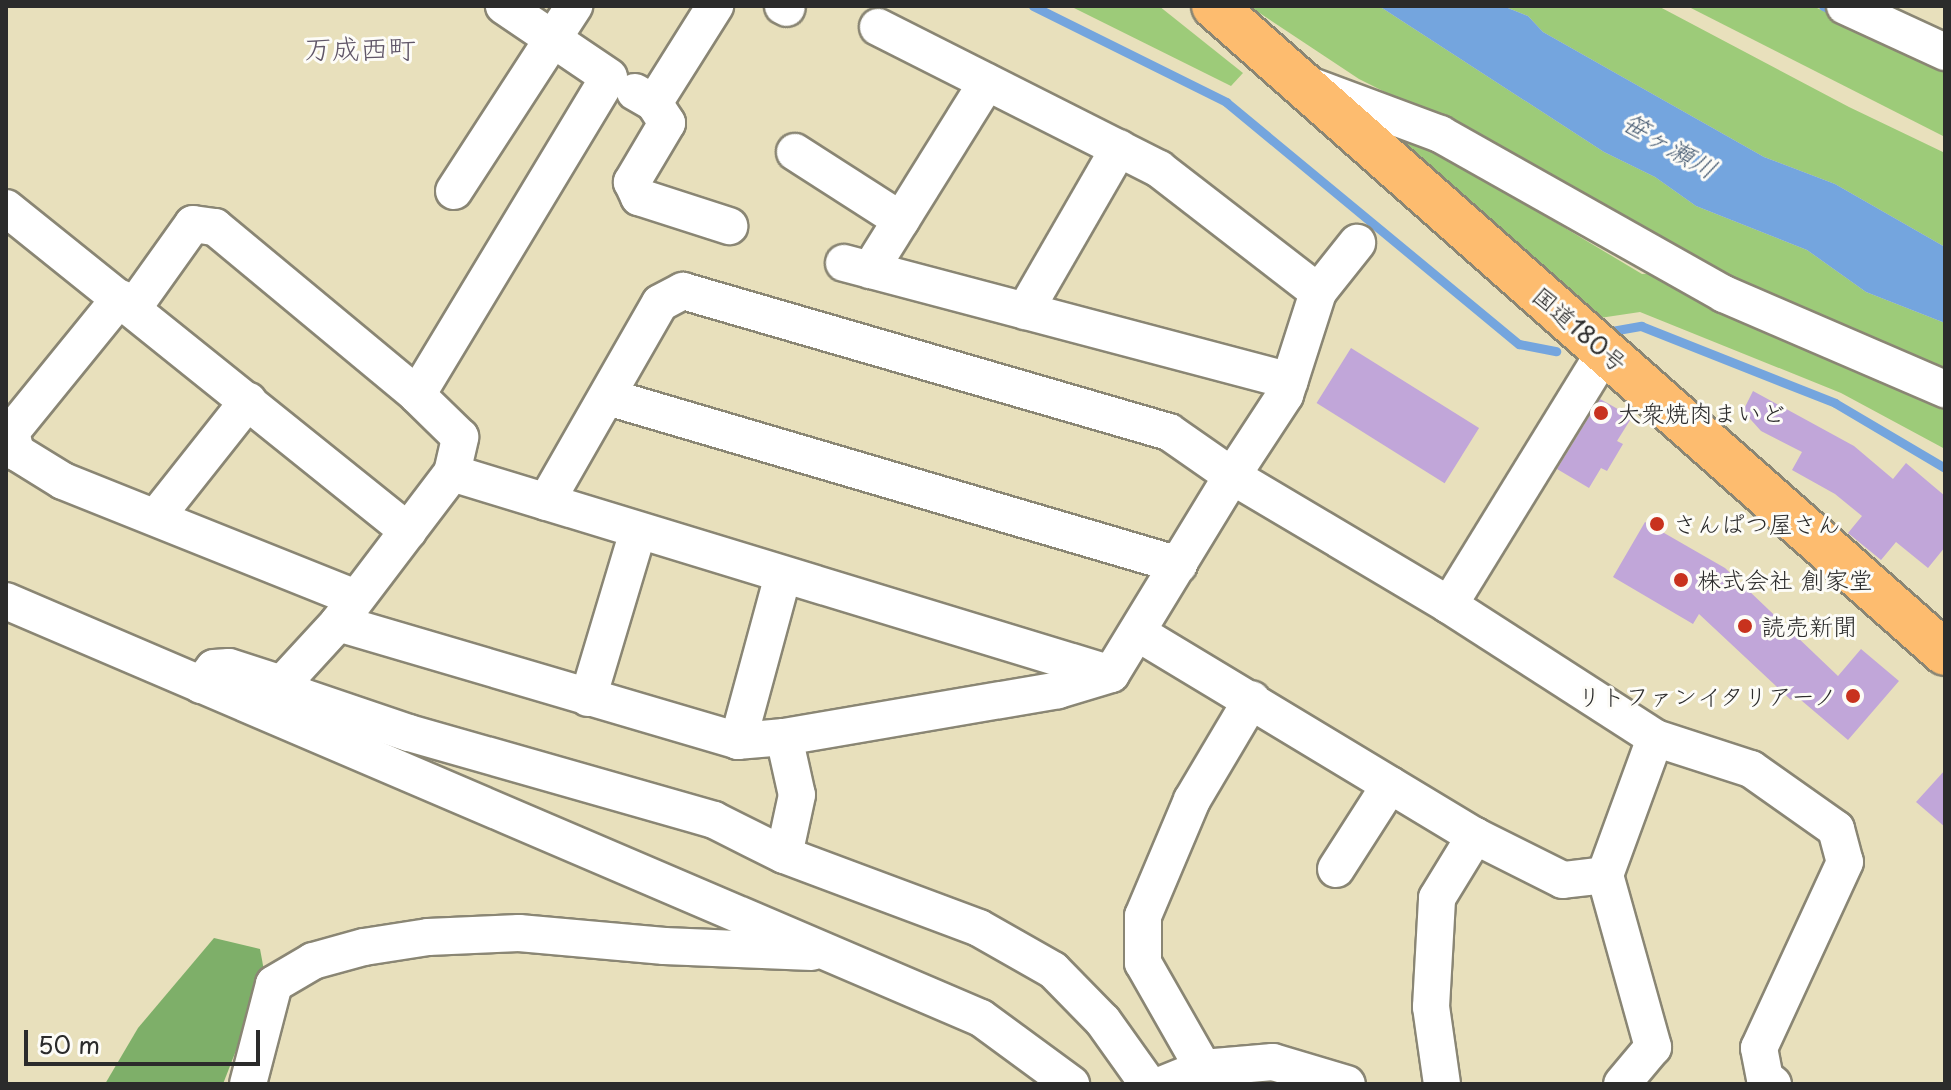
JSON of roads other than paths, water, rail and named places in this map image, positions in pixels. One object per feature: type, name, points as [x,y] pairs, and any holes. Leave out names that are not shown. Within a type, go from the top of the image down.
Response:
[{"type":"highway","name":"国道180号","points":[[1214,6],[1945,653]]},
{"type":"street","points":[[504,6],[609,77],[654,103],[667,123],[632,182],[639,197],[729,226]]},
{"type":"street","points":[[454,191],[574,6]]},
{"type":"street","points":[[654,103],[715,6]]},
{"type":"street","points":[[1845,6],[1945,52]]},
{"type":"street","points":[[878,27],[1159,169],[1318,292]]},
{"type":"street","points":[[417,395],[609,77]]},
{"type":"street","points":[[987,82],[901,220],[857,266],[1290,381]]},
{"type":"street","points":[[1302,83],[1440,134],[1724,294],[1945,389]]},
{"type":"street","points":[[1025,311],[1119,148]]},
{"type":"street","points":[[795,152],[901,220]]},
{"type":"street","points":[[6,208],[408,531]]},
{"type":"street","points":[[282,684],[346,611],[452,473],[460,437],[417,395],[215,227],[193,224],[11,432],[16,452],[63,481],[157,516],[346,611],[588,698],[738,741],[784,737],[1058,690],[1111,674],[1285,395],[1318,292],[1357,243]]},
{"type":"street","points":[[546,502],[660,303],[683,291],[1169,432],[1232,476],[1449,605],[1655,738],[1751,769],[1836,829],[1845,862],[1759,1048],[1765,1078],[1773,1084]]},
{"type":"street","points":[[1449,605],[1605,351]]},
{"type":"street","points":[[608,397],[1179,565]]},
{"type":"street","points":[[157,516],[248,401]]},
{"type":"street","points":[[452,473],[1111,674]]},
{"type":"street","points":[[588,698],[638,531]]},
{"type":"street","points":[[738,741],[783,575]]},
{"type":"street","points":[[6,601],[981,1018],[1071,1084]]},
{"type":"street","points":[[1138,633],[1475,836],[1563,880],[1605,875]]},
{"type":"street","points":[[201,685],[214,668],[229,667],[282,684],[303,697],[409,733],[714,820],[784,855],[979,928],[1053,970],[1103,1021],[1148,1084]]},
{"type":"street","points":[[1203,1068],[1143,963],[1143,916],[1192,800],[1252,699]]},
{"type":"street","points":[[784,737],[797,795],[784,855]]},
{"type":"street","points":[[1622,1084],[1653,1047],[1605,875],[1655,738]]},
{"type":"street","points":[[1336,869],[1390,785]]},
{"type":"street","points":[[1442,1084],[1431,1007],[1437,898],[1475,836]]},
{"type":"street","points":[[248,1084],[274,984],[313,961],[364,947],[428,937],[519,933],[664,946],[833,953]]},
{"type":"street","points":[[1164,1084],[1203,1068],[1273,1062],[1347,1084]]},
{"type":"water","name":"笹ヶ瀬川","points":[[1379,6],[1503,6],[1528,16],[1543,32],[1764,157],[1835,184],[1945,247],[1945,323],[1866,292],[1807,250],[1696,206],[1655,177],[1604,152]]},
{"type":"waterway","points":[[1033,6],[1226,102],[1519,344],[1556,351]]},
{"type":"waterway","points":[[1823,6],[1838,13]]},
{"type":"waterway","points":[[1606,332],[1641,326],[1835,403],[1945,468]]},
{"type":"place","name":"大衆焼肉まいど","points":[[1601,413]]},
{"type":"place","name":"さんぱつ屋さん","points":[[1657,524]]},
{"type":"place","name":"株式会社 創家堂","points":[[1681,580]]},
{"type":"place","name":"読売新聞","points":[[1745,626]]},
{"type":"place","name":"リトファンイタリアーノ","points":[[1853,696]]},
{"type":"district","name":"万成西町","points":[[360,48]]}]
